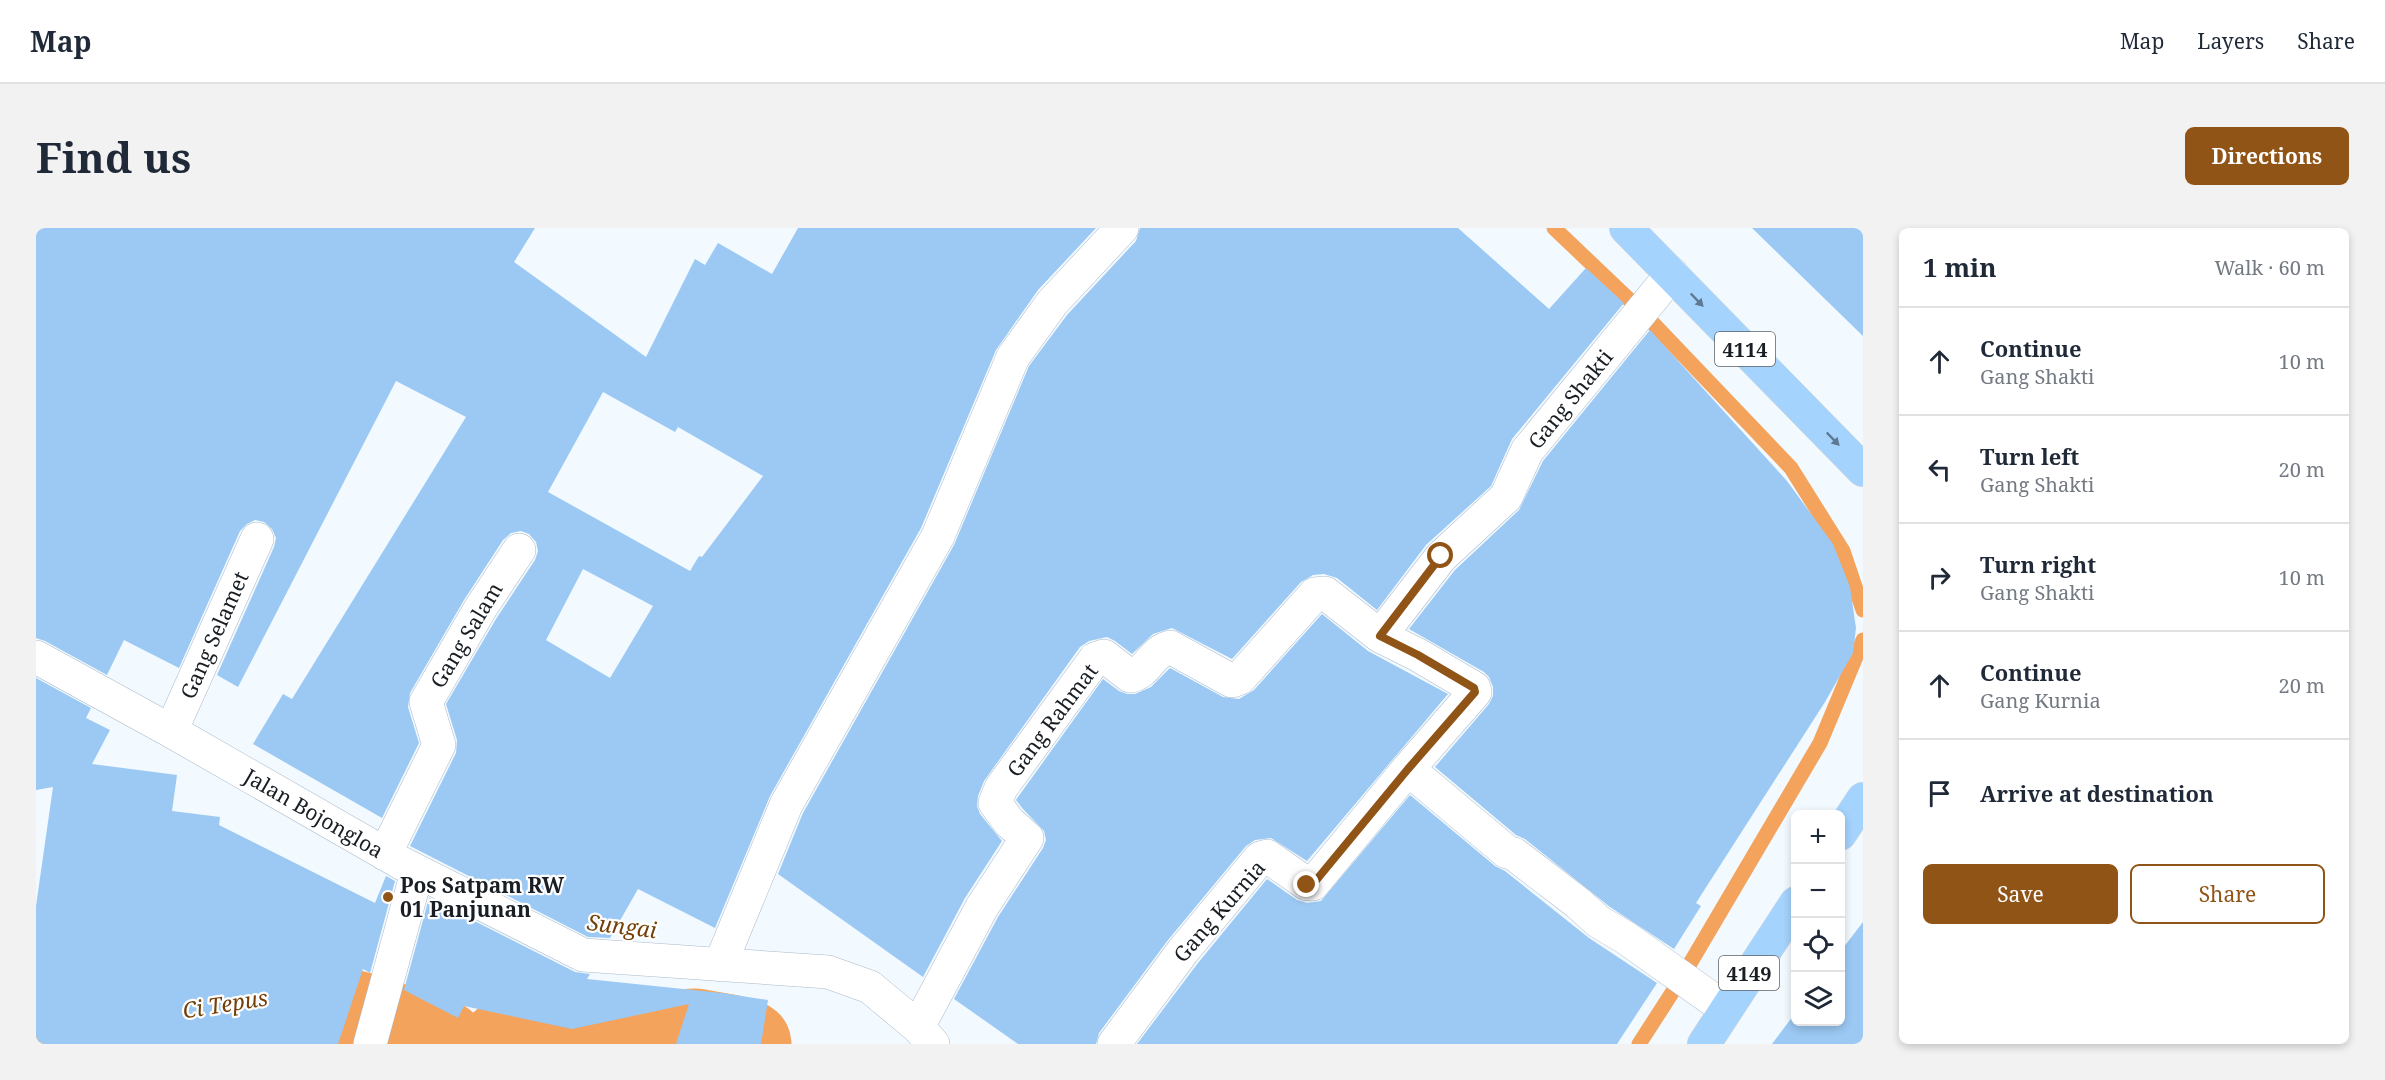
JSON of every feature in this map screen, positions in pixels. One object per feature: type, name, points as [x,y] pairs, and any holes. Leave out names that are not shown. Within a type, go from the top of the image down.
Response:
[{"type":"main road","name":"4114","points":[[1626,228],[1863,470]]},
{"type":"main road","points":[[1845,827],[1863,800]]},
{"type":"main road","name":"4149","points":[[1704,1044],[1791,911]]},
{"type":"street","points":[[720,965],[786,805],[938,536],[1014,357],[1052,303],[1122,228]]},
{"type":"street","name":"Gang Shakti","points":[[1380,636],[1441,556],[1506,497],[1527,451],[1672,274]]},
{"type":"street","name":"Gang Selamet","points":[[171,731],[257,539]]},
{"type":"street","name":"Gang Salam","points":[[370,1044],[382,1000],[404,864],[439,746],[426,702],[480,609],[519,550]]},
{"type":"street","name":"Gang Rahmat","points":[[926,1022],[982,907],[1027,838],[1009,822],[994,803],[1001,788],[1095,659],[1104,656],[1130,676],[1136,675],[1161,649],[1170,647],[1232,681],[1240,678],[1315,594],[1325,592],[1380,636]]},
{"type":"street","points":[[1380,636],[1474,688],[1475,692],[1408,769],[1507,852],[1514,854],[1599,922],[1626,938],[1726,1009]]},
{"type":"street","name":"Jalan Bojongloa","points":[[36,657],[404,864],[583,956],[828,972],[870,987],[926,1022]]},
{"type":"street","name":"Gang Kurnia","points":[[1114,1044],[1183,951],[1260,858],[1267,856],[1307,885],[1313,884],[1408,769]]},
{"type":"building","points":[[36,228],[535,228],[514,262],[646,357],[695,259],[705,265],[718,243],[772,274],[798,228],[1096,228],[1038,290],[996,350],[921,528],[770,796],[715,928],[638,889],[610,938],[588,937],[410,846],[456,753],[457,740],[446,704],[496,619],[535,560],[538,551],[536,542],[529,534],[521,531],[511,533],[503,540],[464,600],[410,693],[408,707],[419,743],[382,818],[253,744],[283,694],[292,699],[466,417],[396,381],[238,687],[217,675],[274,547],[276,538],[272,529],[264,522],[255,520],[240,531],[179,668],[124,640],[107,675],[36,638]],"holes":[[[603,392],[675,432],[678,427],[763,476],[702,557],[699,556],[690,571],[548,492]],[[583,569],[653,606],[610,678],[546,640]]]},
{"type":"building","points":[[1140,228],[1458,228],[1549,309],[1586,268],[1624,303],[1512,439],[1491,486],[1426,545],[1377,610],[1337,578],[1324,574],[1313,575],[1301,582],[1232,659],[1172,628],[1153,634],[1132,654],[1107,637],[1089,641],[1080,647],[984,781],[977,806],[980,814],[1002,841],[965,898],[923,977],[778,874],[803,813],[954,545],[1029,366],[1067,315],[1136,241]]},
{"type":"building","points":[[1752,228],[1863,228],[1863,336]]},
{"type":"building","points":[[1650,330],[1787,481],[1833,544],[1850,587],[1856,628],[1853,653],[1825,702],[1696,903],[1701,906],[1674,949],[1610,907],[1525,839],[1516,835],[1435,767],[1489,704],[1493,696],[1493,687],[1484,672],[1409,629],[1455,570],[1519,510],[1543,461]]},
{"type":"building","points":[[1322,614],[1368,651],[1448,694],[1307,861],[1271,838],[1255,840],[1246,846],[1168,940],[1099,1033],[1096,1044],[1018,1044],[954,999],[998,917],[1046,840],[1044,831],[1016,800],[1103,679],[1119,691],[1135,694],[1151,687],[1170,668],[1223,697],[1239,699],[1254,690]]},
{"type":"building","points":[[36,678],[91,708],[86,718],[110,730],[92,764],[177,775],[172,811],[220,817],[219,825],[375,903],[386,876],[395,881],[370,973],[363,969],[338,1044],[36,1044],[36,906],[53,787],[36,790]]},
{"type":"building","points":[[1410,795],[1495,866],[1505,871],[1589,938],[1657,983],[1617,1044],[1137,1044],[1198,963],[1267,879],[1297,900],[1307,903],[1321,901]]},
{"type":"building","points":[[429,898],[575,972],[590,974],[587,979],[768,1000],[761,1044],[676,1044],[689,1004],[572,1029],[464,1006],[458,1018],[404,990]]},
{"type":"building","points":[[1863,922],[1863,1044],[1772,1044],[1791,1019],[1791,1026],[1845,1026],[1845,945]]},
{"type":"waterway","points":[[1554,228],[1639,309]]},
{"type":"waterway","points":[[1646,316],[1791,468],[1843,551],[1863,610]]},
{"type":"waterway","points":[[1685,972],[1820,743],[1863,640]]},
{"type":"waterway","points":[[1639,1044],[1679,982]]},
{"type":"waterway","name":"Ci Tepus","points":[[36,1013],[187,1012],[270,992],[367,1017],[443,1044]]},
{"type":"waterway","name":"Ci Tepus","points":[[503,1044],[696,1032],[748,1044]]},
{"type":"place","name":"Pos Satpam RW 01 Panjunan","points":[[388,897]]},
{"type":"route","points":[[1307,885],[1313,884],[1475,692],[1474,688],[1380,636],[1441,556]]},
{"type":"water label","name":"Sungai","points":[[622,925]]}]
